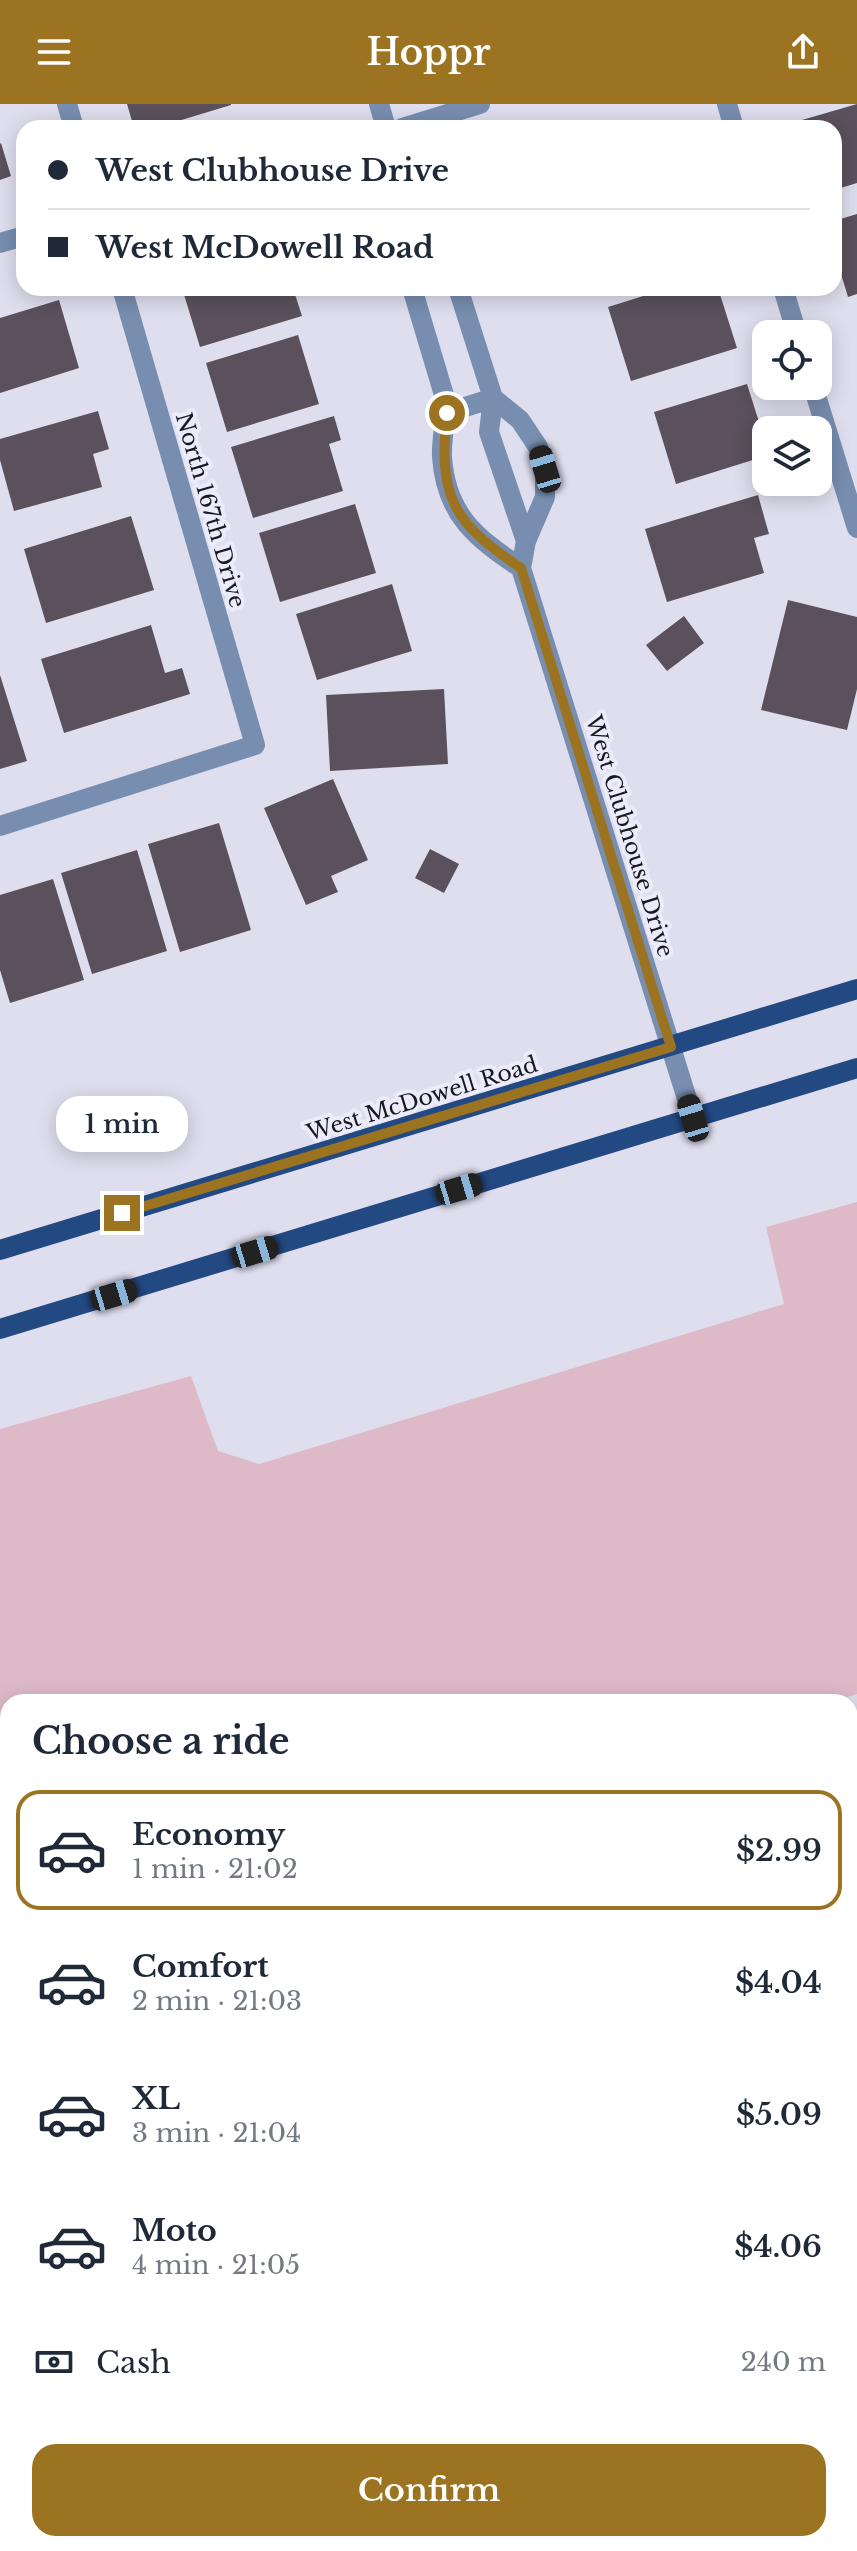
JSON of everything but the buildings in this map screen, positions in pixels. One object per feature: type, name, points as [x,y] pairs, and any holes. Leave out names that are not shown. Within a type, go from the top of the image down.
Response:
[{"type":"main road","name":"West McDowell Road","points":[[0,1250],[857,989]]},
{"type":"main road","points":[[0,1329],[857,1068]]},
{"type":"street","points":[[428,120],[480,104]]},
{"type":"street","name":"North 167th Drive","points":[[0,826],[255,745],[124,296]]},
{"type":"street","points":[[414,296],[447,413],[442,455],[449,494],[463,523],[490,548],[521,568]]},
{"type":"street","name":"West Clubhouse Drive","points":[[461,296],[493,398],[489,432],[526,541]]},
{"type":"street","points":[[785,296],[793,320]]},
{"type":"street","points":[[447,413],[493,398]]},
{"type":"street","name":"West Clubhouse Drive","points":[[493,398],[520,420],[538,447],[545,469],[545,497],[526,541],[521,568],[693,1118]]},
{"type":"street","points":[[817,400],[857,528]]},
{"type":"shaded area","points":[[857,1202],[857,1694],[0,1694],[0,1429],[191,1376],[218,1451],[259,1464],[784,1304],[766,1227]]},
{"type":"route","points":[[122,1213],[671,1047],[521,568],[490,548],[463,523],[449,494],[442,455],[447,413]]}]
